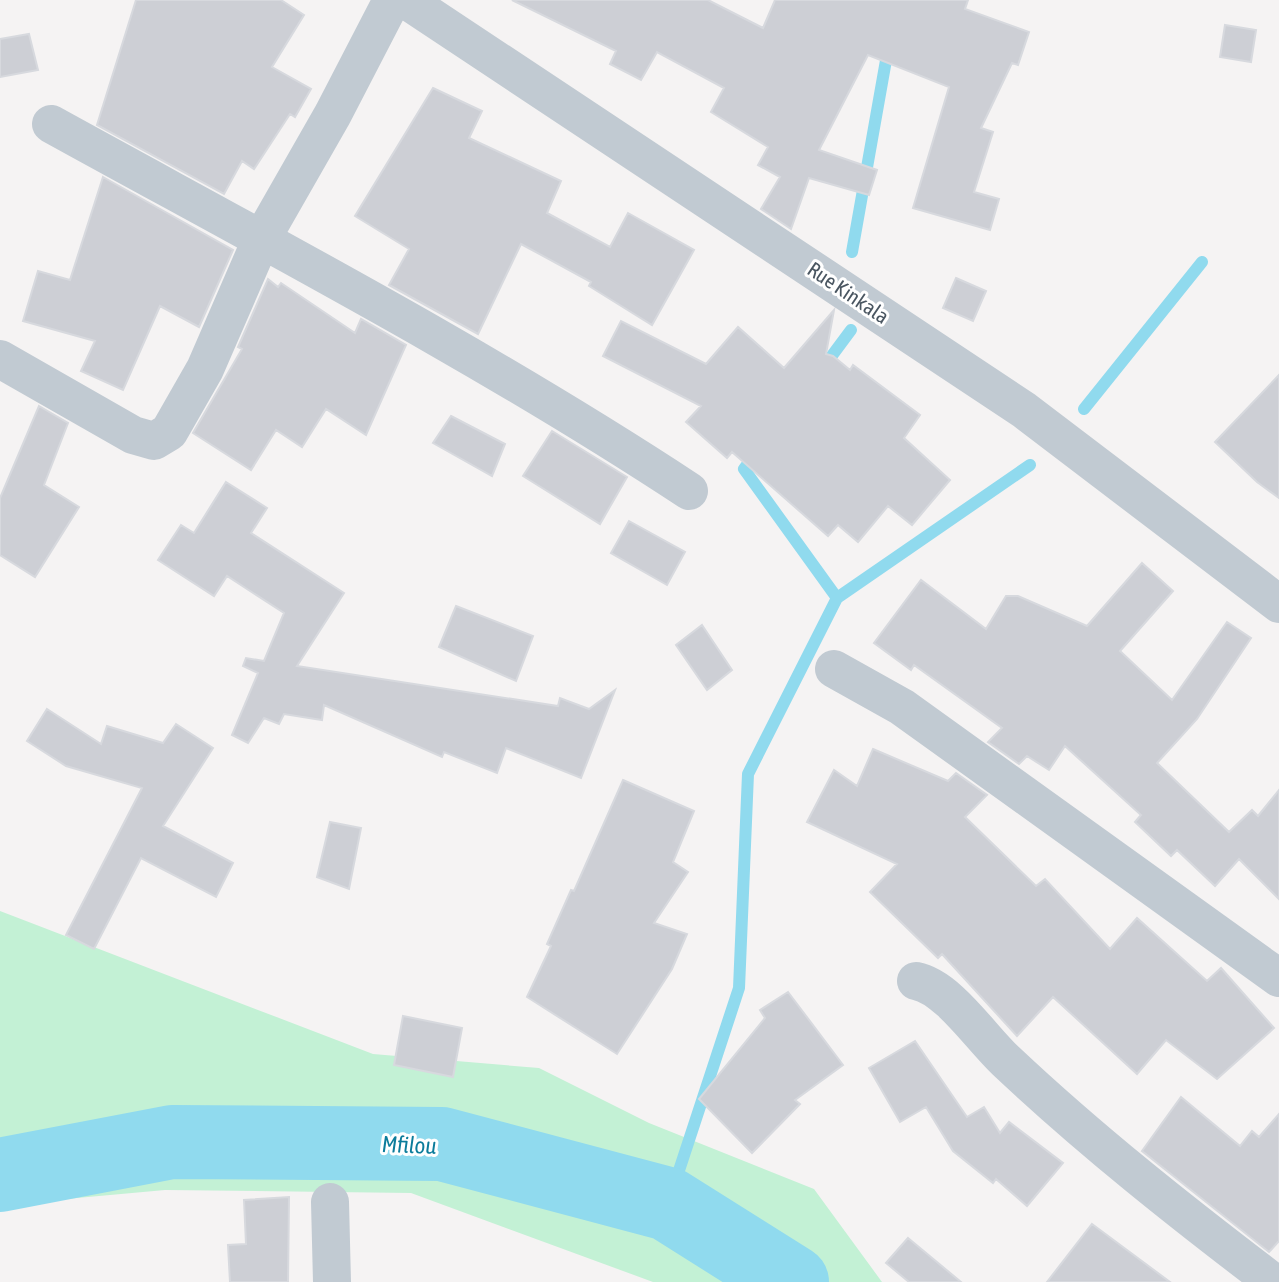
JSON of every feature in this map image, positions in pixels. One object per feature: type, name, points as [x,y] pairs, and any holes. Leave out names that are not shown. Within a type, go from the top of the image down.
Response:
[{"type":"street","points":[[0,359],[133,435],[154,441],[169,432],[205,369],[261,240],[333,114],[392,0]]},
{"type":"street","name":"Rue Kinkala","points":[[406,0],[1024,410],[1279,604]]},
{"type":"street","points":[[51,124],[545,401],[689,491]]},
{"type":"street","points":[[834,670],[902,707],[1279,978]]},
{"type":"street","points":[[916,981],[926,983],[944,996],[1004,1059],[1132,1174],[1273,1282]]},
{"type":"street","points":[[330,1202],[332,1282]]},
{"type":"green space","points":[[0,911],[373,1054],[539,1068],[649,1123],[814,1189],[882,1282],[653,1282],[411,1193],[165,1190],[0,1205]]},
{"type":"building","points":[[136,0],[281,0],[304,15],[272,67],[311,89],[295,117],[290,114],[254,169],[242,161],[224,194],[97,125]]},
{"type":"building","points":[[512,0],[708,0],[763,28],[775,0],[968,0],[965,9],[1029,32],[1018,65],[1012,63],[981,128],[993,132],[974,192],[999,199],[990,230],[913,208],[949,87],[868,55],[819,150],[877,170],[869,195],[809,178],[791,229],[761,209],[780,177],[758,165],[768,147],[711,112],[724,88],[657,52],[641,80],[610,64],[616,51]]},
{"type":"building","points":[[1225,25],[1256,30],[1251,62],[1220,57]]},
{"type":"building","points":[[29,34],[38,70],[0,77],[0,39]]},
{"type":"building","points":[[433,88],[482,111],[469,138],[561,181],[547,213],[610,247],[628,213],[694,250],[652,325],[589,286],[591,282],[521,244],[478,334],[389,285],[409,249],[355,216]]},
{"type":"building","points":[[103,177],[233,250],[199,327],[160,306],[123,390],[81,371],[95,341],[23,321],[38,271],[70,280]]},
{"type":"building","points":[[956,278],[986,291],[973,321],[943,308]]},
{"type":"building","points":[[268,279],[278,287],[281,283],[355,333],[361,319],[406,345],[366,435],[326,409],[302,447],[276,430],[251,470],[193,433],[242,349],[238,347]]},
{"type":"building","points":[[834,310],[826,354],[833,356],[850,370],[853,365],[920,415],[904,438],[950,480],[912,525],[888,506],[858,542],[838,525],[828,536],[732,452],[727,458],[686,422],[701,406],[603,356],[621,321],[706,364],[738,327],[784,368]]},
{"type":"building","points":[[1279,375],[1279,498],[1257,482],[1215,442]]},
{"type":"building","points":[[39,406],[68,423],[44,485],[79,507],[35,577],[0,555],[0,498]]},
{"type":"building","points":[[451,416],[505,444],[492,476],[433,443]]},
{"type":"building","points":[[552,431],[627,477],[600,524],[523,476]]},
{"type":"building","points":[[226,482],[267,508],[251,533],[344,593],[297,666],[558,706],[560,698],[589,709],[615,690],[581,778],[506,748],[497,773],[444,752],[442,757],[324,705],[322,720],[284,714],[279,724],[264,718],[248,743],[232,735],[258,673],[243,666],[246,658],[264,661],[284,613],[227,576],[214,596],[158,560],[181,525],[194,533]]},
{"type":"building","points":[[629,521],[685,552],[667,585],[611,553]]},
{"type":"building","points":[[1142,563],[1173,591],[1120,651],[1172,700],[1227,622],[1251,638],[1197,719],[1157,763],[1229,832],[1252,810],[1258,816],[1279,790],[1279,899],[1239,859],[1215,886],[1177,850],[1171,856],[1135,822],[1141,815],[1065,746],[1049,770],[1027,756],[1019,764],[988,742],[1002,728],[914,665],[911,670],[874,643],[921,580],[986,629],[1006,596],[1018,596],[1087,626]]},
{"type":"building","points":[[456,606],[533,636],[516,681],[439,647]]},
{"type":"building","points":[[702,625],[732,670],[707,690],[676,645]]},
{"type":"building","points":[[47,709],[101,744],[107,726],[163,743],[176,724],[213,748],[163,826],[233,863],[216,897],[141,858],[94,949],[66,935],[142,788],[66,766],[27,741]]},
{"type":"building","points":[[873,749],[948,781],[956,773],[987,795],[965,817],[1036,886],[1045,879],[1110,949],[1137,918],[1207,981],[1221,968],[1274,1028],[1217,1079],[1166,1040],[1137,1074],[1053,997],[1017,1036],[942,954],[938,958],[870,892],[897,864],[807,822],[834,770],[857,786]]},
{"type":"building","points":[[623,780],[694,811],[673,862],[688,872],[654,923],[687,934],[672,969],[617,1054],[527,997],[551,946],[547,944],[571,890],[574,891]]},
{"type":"building","points":[[330,822],[361,828],[349,889],[317,877]]},
{"type":"building","points":[[788,992],[843,1065],[795,1100],[800,1104],[752,1153],[699,1099],[765,1018],[760,1010]]},
{"type":"building","points":[[403,1016],[462,1028],[453,1077],[394,1065]]},
{"type":"building","points":[[915,1041],[967,1117],[984,1107],[1000,1133],[1009,1122],[1063,1163],[1027,1206],[996,1179],[993,1183],[953,1151],[926,1107],[900,1122],[869,1068]]},
{"type":"building","points":[[1181,1097],[1240,1146],[1252,1131],[1259,1137],[1279,1114],[1279,1241],[1269,1252],[1142,1151]]},
{"type":"building","points":[[289,1197],[288,1282],[230,1282],[228,1245],[246,1244],[244,1200]]},
{"type":"building","points":[[1092,1224],[1170,1282],[1047,1282]]},
{"type":"building","points":[[908,1238],[961,1282],[909,1282],[886,1263]]},
{"type":"waterway","points":[[852,252],[888,49]]},
{"type":"waterway","points":[[1084,409],[1202,262]]},
{"type":"waterway","points":[[822,369],[851,330]]},
{"type":"waterway","points":[[668,1204],[739,988],[748,774],[837,598],[744,469],[757,452]]},
{"type":"waterway","points":[[837,598],[1030,465]]},
{"type":"waterway","name":"Mfilou","points":[[0,1175],[172,1142],[442,1144],[668,1204],[792,1282]]}]
